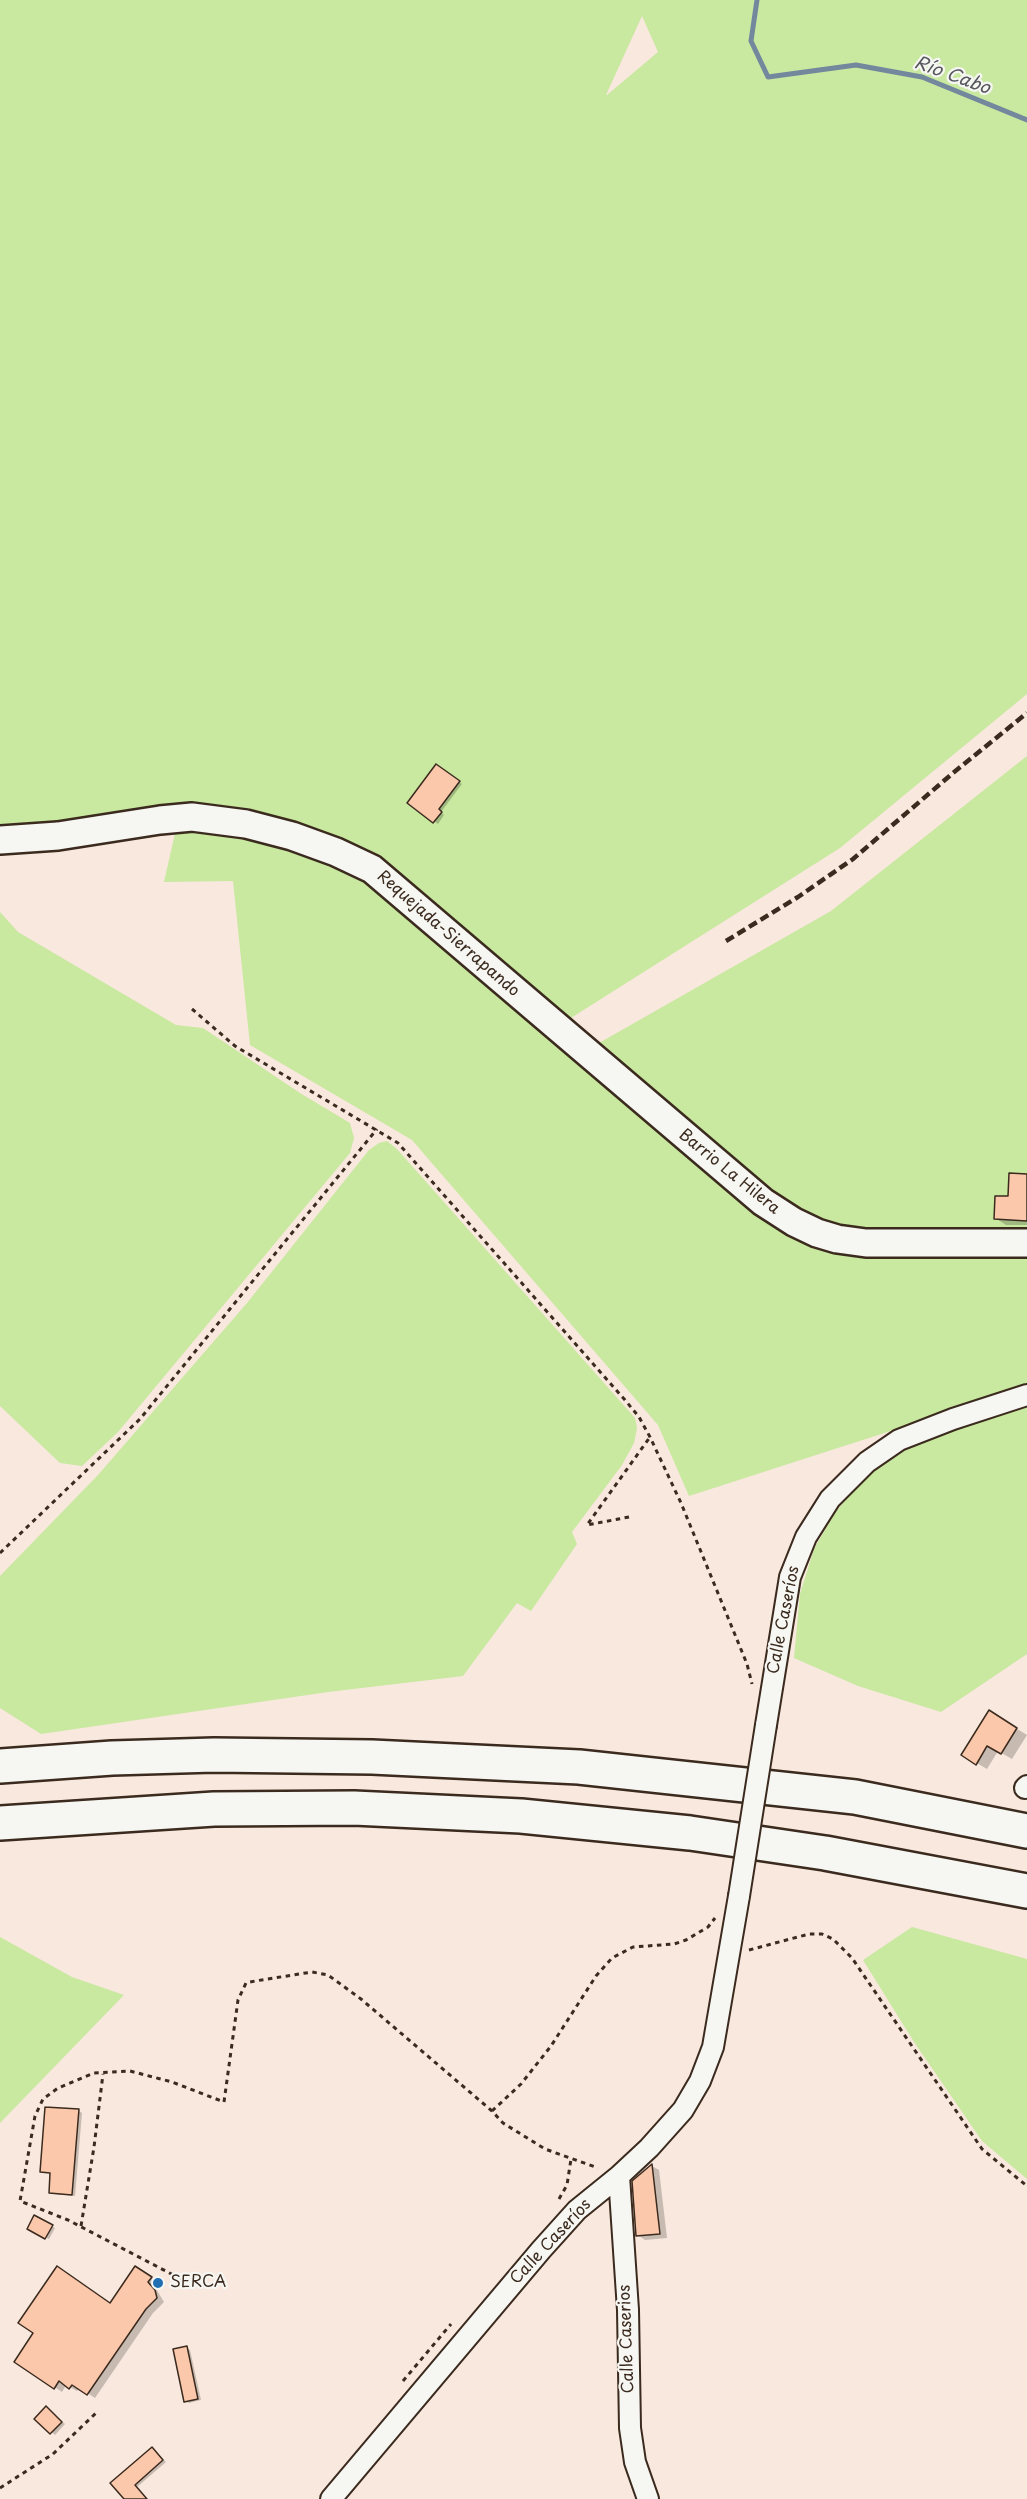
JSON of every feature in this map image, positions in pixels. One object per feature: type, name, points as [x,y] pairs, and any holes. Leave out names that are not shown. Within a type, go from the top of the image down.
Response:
[{"type":"highway","points":[[0,1766],[112,1758],[214,1755],[372,1757],[579,1767],[855,1797],[1027,1831]]},
{"type":"highway","points":[[0,1823],[214,1809],[354,1808],[521,1816],[690,1833],[825,1853],[1027,1891]]},
{"type":"street","name":"Requejada-Sierrapando","points":[[0,840],[58,836],[192,817],[246,824],[292,836],[372,869],[540,1014]]},
{"type":"street","name":"Barrio La Hilera","points":[[540,1014],[763,1202],[817,1233],[837,1239],[866,1243],[1027,1244]]},
{"type":"street","name":"Calle Caseríos","points":[[331,2499],[541,2250],[577,2210],[619,2176],[670,2126],[700,2081],[713,2047],[730,1954],[790,1577],[806,1537],[830,1499],[867,1462],[899,1440],[935,1425],[1027,1395]]},
{"type":"street","name":"Calle Caserios","points":[[619,2176],[628,2310],[630,2428],[635,2462],[648,2499]]},
{"type":"path","points":[[192,1009],[235,1046],[399,1143],[588,1356],[639,1417],[681,1503],[747,1664],[752,1691]]},
{"type":"path","points":[[0,1553],[140,1419],[377,1129]]},
{"type":"path","points":[[629,1517],[587,1525],[650,1437]]},
{"type":"path","points":[[492,2111],[521,2084],[551,2046],[596,1976],[612,1958],[633,1947],[674,1944],[686,1940],[708,1927],[716,1918]]},
{"type":"path","points":[[730,1954],[810,1934],[822,1934],[833,1939],[849,1954],[982,2149],[1027,2186]]},
{"type":"path","points":[[182,2279],[81,2226],[20,2200],[35,2116],[43,2099],[58,2088],[94,2073],[130,2071],[172,2082],[224,2102],[237,2000],[246,1983],[312,1972],[328,1975],[361,1999],[492,2111],[503,2123],[546,2149],[619,2176]]},
{"type":"path","points":[[81,2226],[103,2073]]},
{"type":"path","points":[[0,2488],[53,2454],[96,2413]]},
{"type":"green space","points":[[0,0],[1027,0],[1027,694],[840,848],[563,1023],[367,855],[322,831],[266,815],[208,810],[0,830]],"holes":[[[642,16],[658,52],[607,95],[606,95]]]},
{"type":"green space","points":[[1027,756],[1027,1235],[851,1231],[784,1207],[592,1047],[831,911]]},
{"type":"green space","points":[[176,829],[229,831],[290,843],[350,868],[758,1214],[796,1239],[840,1253],[1027,1255],[1027,1387],[689,1496],[658,1425],[412,1140],[250,1045],[233,881],[164,882]]},
{"type":"green space","points":[[0,912],[18,932],[176,1025],[203,1028],[300,1093],[350,1123],[354,1138],[350,1153],[118,1432],[82,1466],[60,1463],[0,1406]]},
{"type":"green space","points":[[387,1141],[397,1149],[635,1418],[637,1428],[634,1443],[622,1465],[572,1532],[577,1544],[531,1611],[517,1603],[463,1676],[328,1692],[41,1734],[0,1708],[0,1576],[98,1475],[247,1303],[369,1150]]},
{"type":"green space","points":[[1027,1406],[1027,1654],[941,1712],[858,1686],[794,1658],[800,1594],[814,1549],[834,1514],[865,1476],[904,1451],[950,1430]]},
{"type":"green space","points":[[912,1927],[1027,1959],[1027,2179],[982,2141],[914,2042],[863,1960]]},
{"type":"green space","points":[[0,1937],[72,1977],[124,1995],[0,2123]]},
{"type":"building","points":[[436,764],[460,781],[439,809],[442,812],[433,823],[407,803]]},
{"type":"building","points":[[1009,1173],[1027,1174],[1027,1221],[994,1219],[995,1196],[1008,1196]]},
{"type":"building","points":[[989,1710],[1017,1728],[1001,1754],[987,1746],[976,1765],[961,1755]]},
{"type":"building","points":[[45,2107],[79,2109],[72,2195],[49,2193],[50,2173],[40,2172]]},
{"type":"building","points":[[652,2164],[660,2234],[636,2236],[632,2181]]},
{"type":"building","points":[[34,2215],[53,2225],[45,2239],[27,2229]]},
{"type":"building","points":[[57,2266],[110,2303],[135,2266],[152,2277],[148,2282],[155,2290],[157,2298],[146,2309],[87,2395],[72,2385],[69,2389],[59,2381],[54,2389],[14,2362],[33,2333],[18,2323]]},
{"type":"building","points":[[187,2346],[198,2399],[184,2402],[173,2349]]},
{"type":"building","points":[[46,2406],[62,2422],[50,2434],[34,2419]]},
{"type":"building","points":[[152,2447],[163,2460],[135,2485],[147,2499],[124,2499],[110,2483]]},
{"type":"waterway","name":"Río Cabo","points":[[757,0],[751,41],[768,77],[856,65],[922,77],[1027,120]]},
{"type":"railway","points":[[726,941],[798,897],[853,859],[1027,713]]},
{"type":"place","name":"SERCA","points":[[158,2283]]}]
